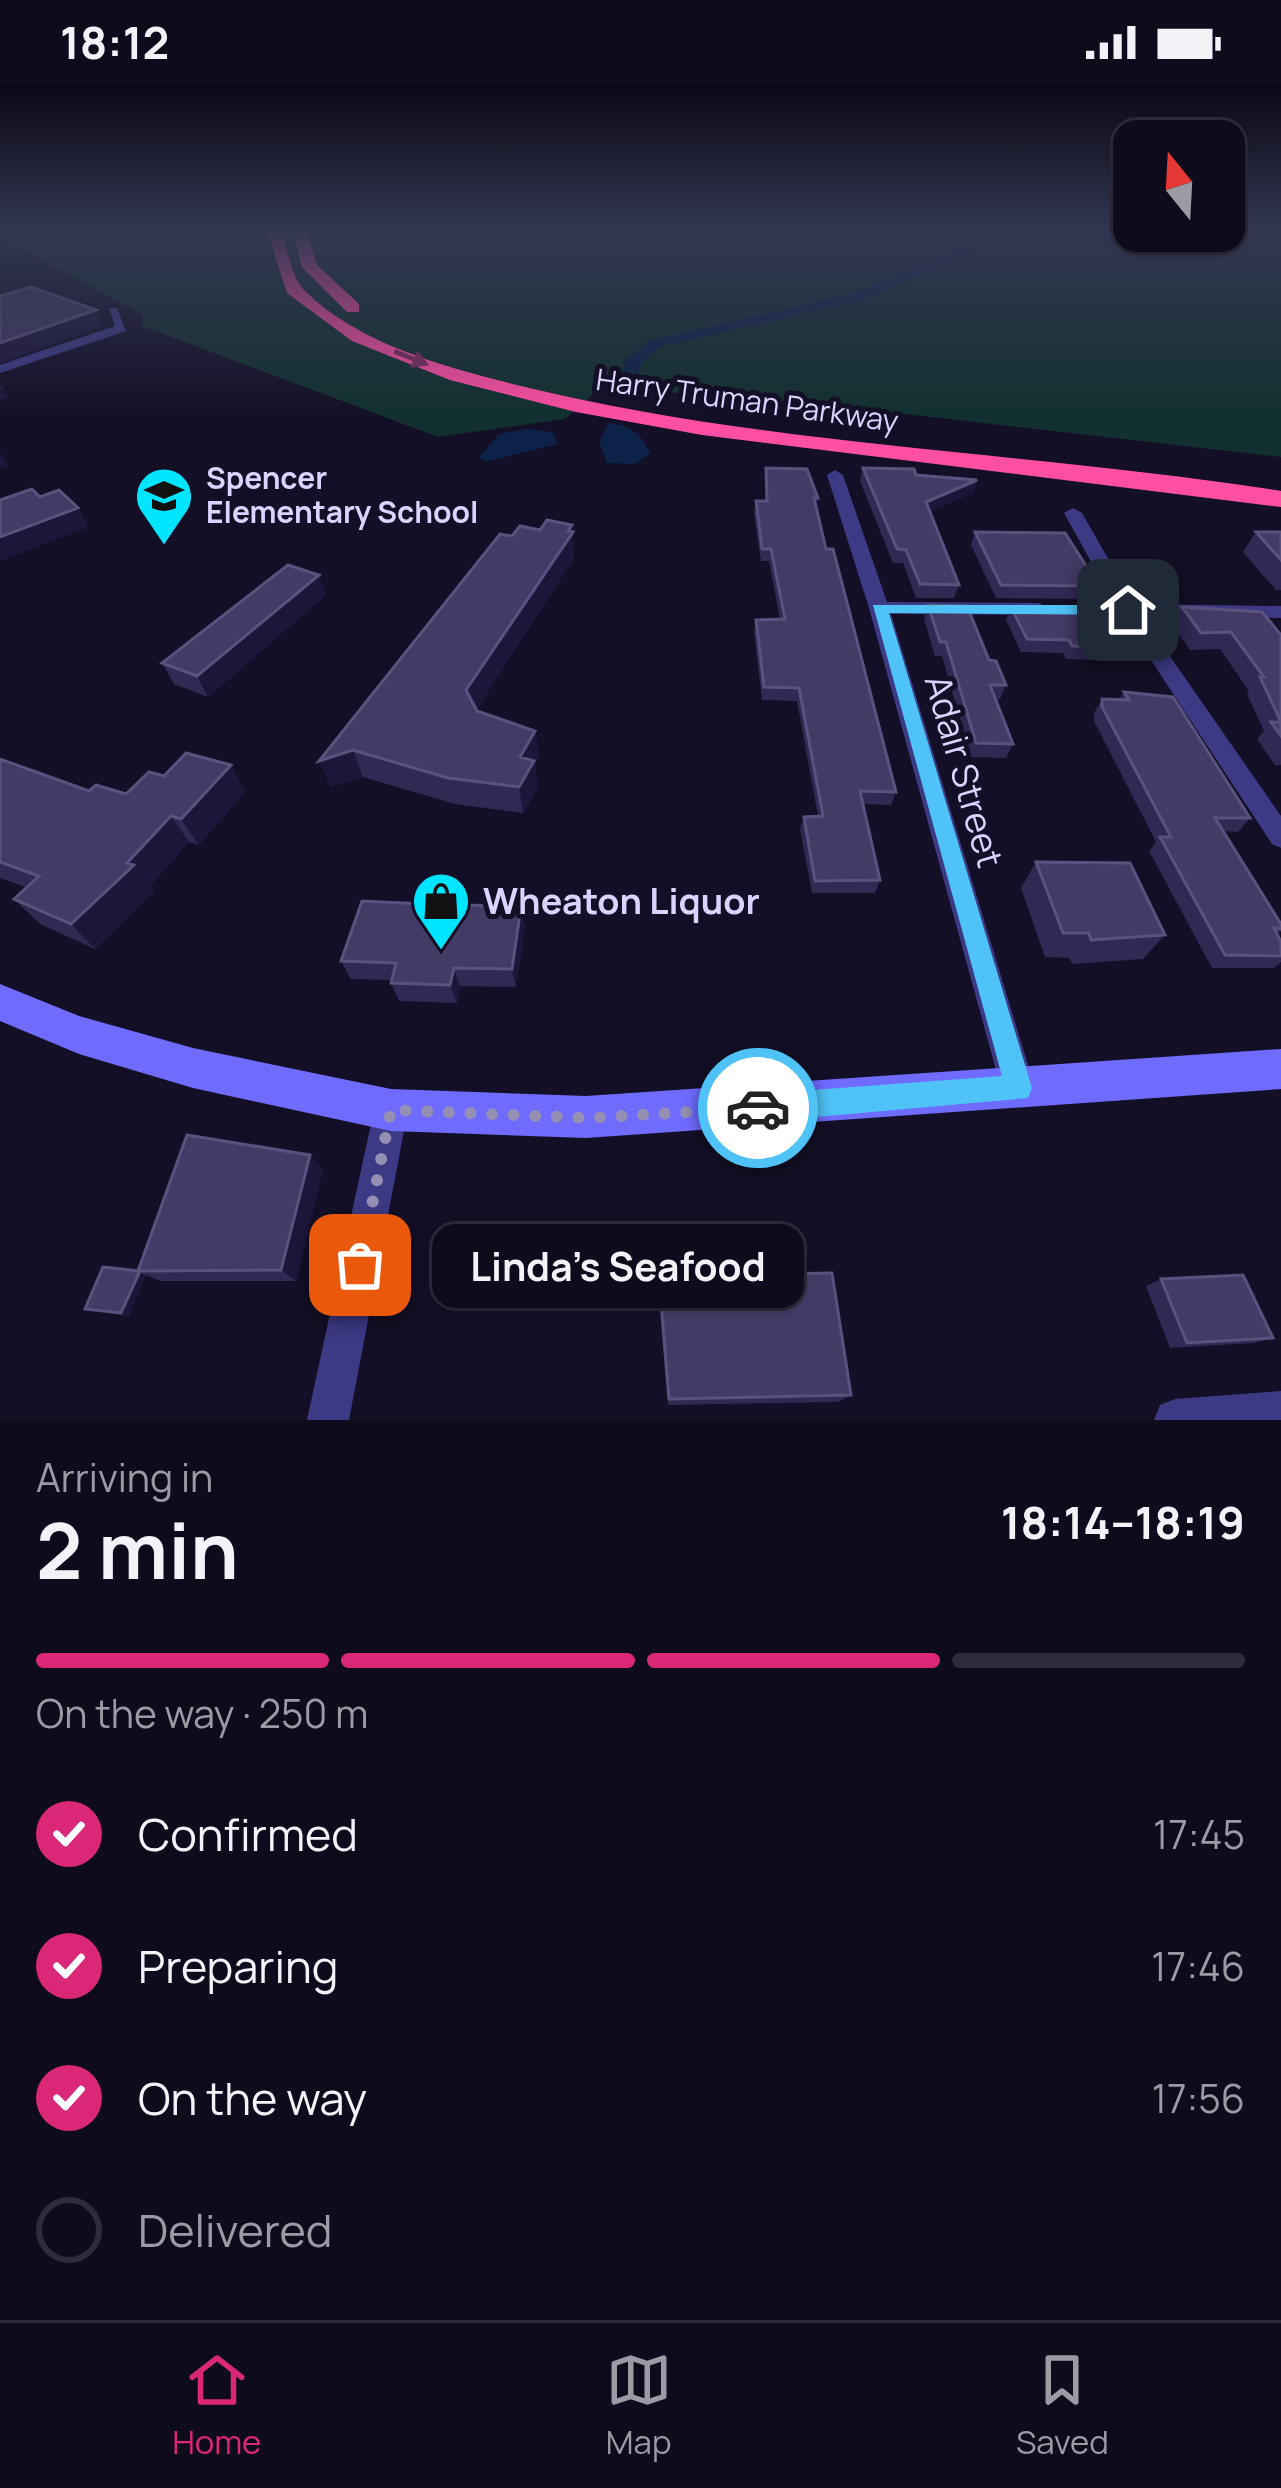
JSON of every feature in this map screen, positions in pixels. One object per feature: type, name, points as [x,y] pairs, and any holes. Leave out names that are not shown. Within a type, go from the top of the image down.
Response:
[{"type":"highway","name":"Harry Truman Parkway","points":[[300,293],[325,315],[381,346],[507,391],[1281,499]]},
{"type":"highway","name":"Harry Truman Parkway","points":[[337,293],[373,319],[506,371],[687,419],[1281,479]]},
{"type":"main road","points":[[0,1002],[79,1035],[193,1068],[391,1110],[586,1118],[1281,1069]]},
{"type":"street","points":[[0,369],[122,328],[113,310]]},
{"type":"street","name":"Adair Street","points":[[835,475],[879,608],[1018,1088]]},
{"type":"street","points":[[1073,513],[1128,610],[1281,837]]},
{"type":"street","points":[[879,608],[1281,611]]},
{"type":"street","points":[[328,1420],[391,1110]]},
{"type":"street","points":[[1174,1420],[1281,1412]]},
{"type":"green space","points":[[103,293],[1281,293],[1281,457],[827,405],[703,397],[606,382],[565,419],[438,437],[142,326],[143,315]]},
{"type":"water","points":[[609,423],[634,431],[650,453],[635,464],[607,463],[599,441]]},
{"type":"water","points":[[527,429],[552,432],[558,444],[485,462],[479,457],[499,434]]},
{"type":"building","points":[[49,293],[96,310],[0,343],[0,296]]},
{"type":"building","points":[[766,468],[807,469],[818,498],[814,498],[826,549],[833,549],[896,792],[860,791],[880,880],[815,881],[804,817],[823,816],[799,688],[764,687],[756,620],[785,619],[771,549],[762,549],[756,501],[767,501]]},
{"type":"building","points":[[863,468],[914,469],[916,475],[977,480],[926,502],[959,585],[920,584],[906,550],[897,549]]},
{"type":"building","points":[[32,489],[40,497],[59,490],[78,508],[0,537],[0,500]]},
{"type":"building","points":[[547,520],[572,525],[568,531],[573,532],[466,690],[477,711],[535,731],[520,757],[534,761],[519,787],[448,778],[353,750],[319,761],[500,534],[512,536],[520,526],[540,530]]},
{"type":"building","points":[[975,532],[1065,533],[1099,586],[1001,585]]},
{"type":"building","points":[[1256,532],[1281,532],[1281,560]]},
{"type":"building","points":[[288,565],[319,575],[197,676],[162,663]]},
{"type":"building","points":[[928,605],[967,606],[989,660],[996,661],[1006,685],[990,685],[1013,744],[976,743],[946,642],[940,642]]},
{"type":"building","points":[[1011,607],[1113,608],[1130,648],[1027,639]]},
{"type":"building","points":[[1182,607],[1262,612],[1281,635],[1281,722],[1260,677],[1264,677],[1231,632],[1201,633]]},
{"type":"building","points":[[1124,692],[1173,697],[1250,818],[1215,818],[1281,924],[1281,929],[1274,928],[1281,956],[1225,955],[1160,837],[1171,837],[1102,707],[1102,699],[1129,700]]},
{"type":"building","points":[[186,753],[231,765],[181,819],[171,816],[127,863],[134,865],[71,924],[14,899],[39,876],[0,862],[0,759],[89,791],[96,785],[126,794],[149,772],[164,776]]},
{"type":"building","points":[[1036,862],[1130,863],[1165,935],[1091,940],[1089,933],[1063,933]]},
{"type":"building","name":"Wheaton Liquor","points":[[429,892],[467,893],[465,905],[521,907],[512,969],[454,968],[450,985],[391,983],[396,963],[341,961],[362,901],[426,904]]},
{"type":"building","points":[[187,1135],[310,1155],[281,1270],[138,1271]]},
{"type":"building","points":[[103,1267],[140,1271],[121,1313],[85,1309]]},
{"type":"building","points":[[832,1273],[851,1395],[669,1399],[659,1276]]},
{"type":"building","points":[[1243,1275],[1273,1338],[1187,1343],[1161,1279]]},
{"type":"waterway","points":[[628,383],[633,362],[654,344],[865,293]]},
{"type":"way so far","points":[[360,1265],[391,1110],[586,1118],[758,1108]]},
{"type":"place","name":"Spencer Elementary School","points":[[164,547]]},
{"type":"place","name":"Wheaton Liquor","points":[[441,952]]},
{"type":"place","name":"Linda's Seafood","points":[[360,1265]]},
{"type":"route","points":[[758,1108],[1018,1088],[879,608],[1128,610]]}]
